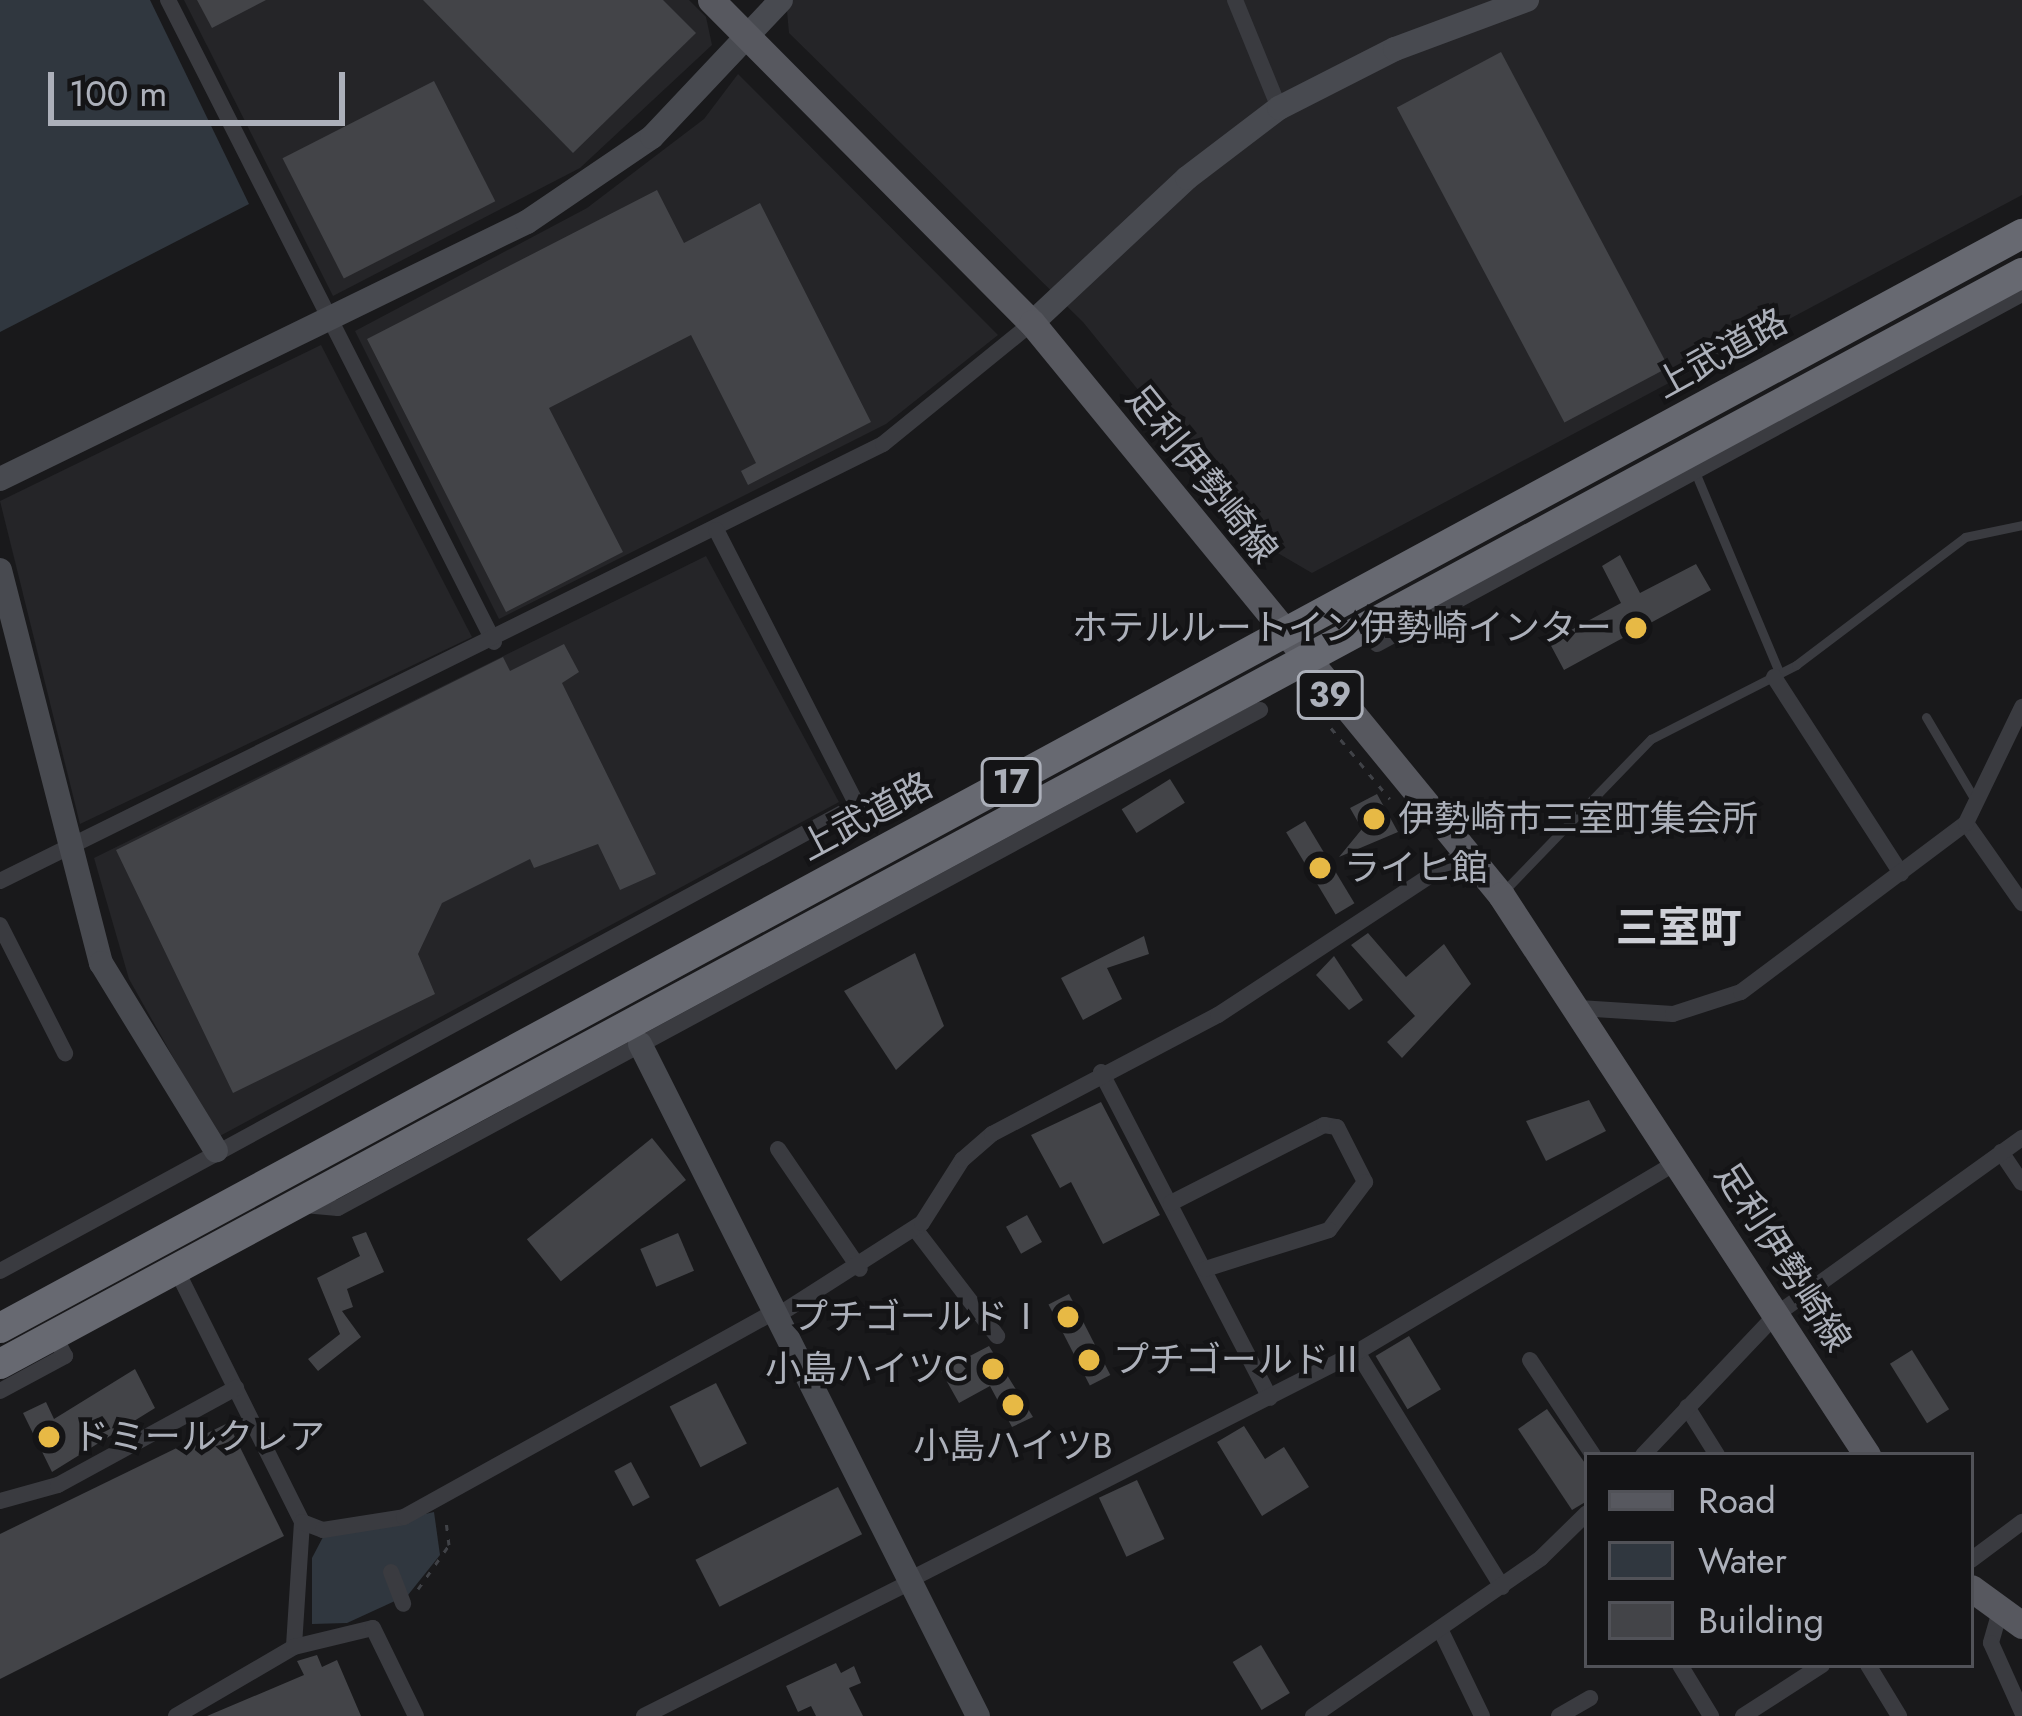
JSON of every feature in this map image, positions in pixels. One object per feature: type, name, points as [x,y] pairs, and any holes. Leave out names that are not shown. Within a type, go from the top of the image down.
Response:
[{"type":"highway","name":"上武道路","points":[[0,1328],[1294,647],[2022,234]]},
{"type":"highway","name":"上武道路","points":[[0,1364],[178,1273],[1119,759],[1294,647],[1511,548],[2022,272]]},
{"type":"main road","name":"足利伊勢崎線","points":[[711,0],[1032,323],[1462,855],[1501,895],[1865,1452]]},
{"type":"main road","points":[[1974,1590],[2011,1618]]},
{"type":"street","points":[[168,0],[494,642]]},
{"type":"street","points":[[0,479],[527,222],[652,137],[782,0]]},
{"type":"street","points":[[1235,0],[1280,108]]},
{"type":"street","points":[[0,881],[494,642],[916,424],[1186,178],[1280,108],[1395,49],[1527,0]]},
{"type":"street","points":[[1377,644],[2022,294]]},
{"type":"street","points":[[0,1270],[857,805],[716,530]]},
{"type":"street","points":[[1511,548],[1546,552]]},
{"type":"street","points":[[0,570],[70,848],[117,997],[216,1151]]},
{"type":"street","points":[[1777,675],[1901,873]]},
{"type":"street","points":[[1579,1008],[1710,1007],[1966,823],[2022,707]]},
{"type":"street","points":[[303,1204],[338,1208],[1260,710]]},
{"type":"street","points":[[1102,796],[1119,759]]},
{"type":"street","points":[[1966,823],[2022,904]]},
{"type":"street","points":[[302,1522],[343,1527],[440,1500],[860,1269],[915,1229],[992,1134],[1101,1072],[1218,1015],[1462,855]]},
{"type":"street","points":[[0,925],[65,1053]]},
{"type":"street","points":[[640,1044],[978,1716]]},
{"type":"street","points":[[1101,1072],[1270,1399]]},
{"type":"street","points":[[1171,1203],[1324,1125],[1337,1127],[1364,1182],[1329,1230],[1205,1268]]},
{"type":"street","points":[[1646,1452],[1777,1314],[2022,1138]]},
{"type":"street","points":[[778,1149],[860,1269]]},
{"type":"street","points":[[2000,1153],[2022,1184]]},
{"type":"street","points":[[644,1716],[1270,1399],[1679,1161]]},
{"type":"street","points":[[915,1229],[998,1336]]},
{"type":"street","points":[[178,1273],[302,1522],[294,1647]]},
{"type":"street","points":[[0,1391],[65,1356],[54,1335]]},
{"type":"street","points":[[1357,1352],[1502,1587]]},
{"type":"street","points":[[1530,1360],[1591,1452]]},
{"type":"street","points":[[0,1501],[58,1486],[236,1388]]},
{"type":"street","points":[[1688,1407],[1715,1452]]},
{"type":"street","points":[[1313,1716],[1502,1587],[1584,1516]]},
{"type":"street","points":[[1974,1558],[2022,1522]]},
{"type":"street","points":[[391,1571],[404,1604]]},
{"type":"street","points":[[2011,1618],[1991,1643],[2022,1712]]},
{"type":"street","points":[[176,1716],[294,1647],[373,1628],[416,1716]]},
{"type":"street","points":[[1441,1631],[1482,1716]]},
{"type":"street","points":[[1682,1668],[1711,1716]]},
{"type":"street","points":[[1743,1716],[1771,1709],[1819,1668]]},
{"type":"street","points":[[1870,1668],[1899,1716]]},
{"type":"street","points":[[1559,1716],[1590,1698]]},
{"type":"lane","points":[[1695,472],[1777,675]]},
{"type":"lane","points":[[1501,895],[1651,739],[1777,675],[1965,537],[2022,525]]},
{"type":"lane","points":[[1926,717],[1977,803]]},
{"type":"path","points":[[1318,712],[1392,802]]},
{"type":"path","points":[[404,1604],[448,1545],[440,1500]]},
{"type":"shaded area","points":[[184,0],[689,0],[706,17],[712,45],[580,168],[333,296]]},
{"type":"shaded area","points":[[773,0],[2022,0],[2022,195],[1312,573],[1264,545],[1083,322],[789,33],[787,11]]},
{"type":"shaded area","points":[[738,74],[998,335],[886,424],[499,619],[355,331],[587,208],[704,119]]},
{"type":"shaded area","points":[[321,345],[472,637],[80,824],[0,501]]},
{"type":"shaded area","points":[[706,556],[839,802],[218,1137],[129,979],[94,858]]},
{"type":"water","points":[[0,0],[150,0],[249,204],[0,332]]},
{"type":"water","points":[[434,1512],[440,1555],[408,1595],[347,1623],[312,1624],[312,1558],[323,1537]]},
{"type":"building","points":[[197,0],[266,0],[212,28]]},
{"type":"building","points":[[423,0],[663,0],[696,33],[573,153]]},
{"type":"building","points":[[1501,52],[1669,367],[1564,423],[1397,107]]},
{"type":"building","points":[[434,81],[495,201],[344,278],[283,158]]},
{"type":"building","points":[[657,190],[684,243],[760,203],[871,422],[748,485],[741,471],[756,463],[691,335],[549,408],[623,552],[506,612],[367,339]]},
{"type":"building","points":[[1620,555],[1640,593],[1696,564],[1711,590],[1564,670],[1549,642],[1621,603],[1602,566]]},
{"type":"building","points":[[564,644],[579,672],[562,683],[656,874],[620,890],[598,844],[534,868],[530,859],[442,903],[418,954],[435,994],[233,1093],[116,850],[503,657],[510,671]]},
{"type":"building","points":[[1170,779],[1185,803],[1136,833],[1122,809]]},
{"type":"building","name":"伊勢崎市三室町集会所","points":[[1377,794],[1398,832],[1339,857],[1362,829],[1350,808]]},
{"type":"building","name":"ライヒ館","points":[[1305,821],[1354,903],[1336,915],[1286,832]]},
{"type":"building","points":[[1368,933],[1406,977],[1444,944],[1471,984],[1402,1058],[1387,1042],[1415,1016],[1351,945]]},
{"type":"building","points":[[1144,936],[1149,954],[1107,968],[1122,999],[1083,1020],[1061,978]]},
{"type":"building","points":[[915,953],[944,1026],[896,1070],[844,991]]},
{"type":"building","points":[[1334,956],[1363,1000],[1349,1010],[1316,975]]},
{"type":"building","points":[[1589,1100],[1606,1131],[1546,1161],[1526,1121]]},
{"type":"building","points":[[1101,1102],[1160,1215],[1103,1244],[1071,1182],[1060,1188],[1031,1135]]},
{"type":"building","points":[[652,1138],[686,1180],[561,1281],[527,1239]]},
{"type":"building","points":[[1027,1215],[1042,1242],[1021,1254],[1006,1227]]},
{"type":"building","points":[[366,1232],[384,1272],[347,1289],[353,1307],[342,1311],[361,1337],[318,1371],[308,1359],[340,1334],[317,1278],[360,1256],[352,1237]]},
{"type":"building","points":[[678,1233],[694,1271],[656,1287],[640,1249]]},
{"type":"building","points":[[1069,1294],[1110,1375],[1090,1386],[1049,1304]]},
{"type":"building","points":[[1409,1336],[1441,1389],[1408,1409],[1376,1356]]},
{"type":"building","points":[[989,1346],[1033,1417],[1012,1427],[990,1386],[959,1403],[941,1371]]},
{"type":"building","points":[[1912,1350],[1949,1409],[1927,1423],[1890,1364]]},
{"type":"building","points":[[135,1369],[155,1408],[52,1472],[23,1413],[46,1402],[54,1419]]},
{"type":"building","points":[[716,1383],[747,1444],[701,1467],[670,1407]]},
{"type":"building","points":[[1547,1409],[1584,1462],[1584,1503],[1572,1510],[1518,1429]]},
{"type":"building","points":[[228,1423],[284,1536],[0,1679],[0,1534]]},
{"type":"building","points":[[1244,1426],[1265,1459],[1284,1447],[1309,1487],[1262,1516],[1217,1442]]},
{"type":"building","points":[[631,1462],[650,1497],[633,1506],[614,1471]]},
{"type":"building","points":[[1137,1480],[1164,1539],[1126,1557],[1099,1498]]},
{"type":"building","points":[[838,1487],[862,1534],[720,1607],[695,1560]]},
{"type":"building","points":[[1261,1645],[1290,1693],[1262,1710],[1233,1662]]},
{"type":"building","points":[[317,1655],[322,1667],[337,1660],[361,1716],[207,1716],[304,1675],[297,1661]]},
{"type":"building","points":[[836,1663],[841,1673],[854,1666],[861,1683],[849,1688],[863,1716],[816,1716],[811,1706],[798,1712],[786,1686]]},
{"type":"place","name":"ホテルルートイン伊勢崎インター","points":[[1636,628]]},
{"type":"place","name":"伊勢崎市三室町集会所","points":[[1374,819]]},
{"type":"place","name":"ライヒ館","points":[[1320,868]]},
{"type":"place","name":"プチゴールドⅠ","points":[[1068,1317]]},
{"type":"place","name":"プチゴールドⅡ","points":[[1089,1360]]},
{"type":"place","name":"小島ハイツC","points":[[993,1369]]},
{"type":"place","name":"小島ハイツB","points":[[1013,1405]]},
{"type":"place","name":"ドミールクレア","points":[[49,1437]]},
{"type":"district","name":"三室町","points":[[1679,928]]}]
